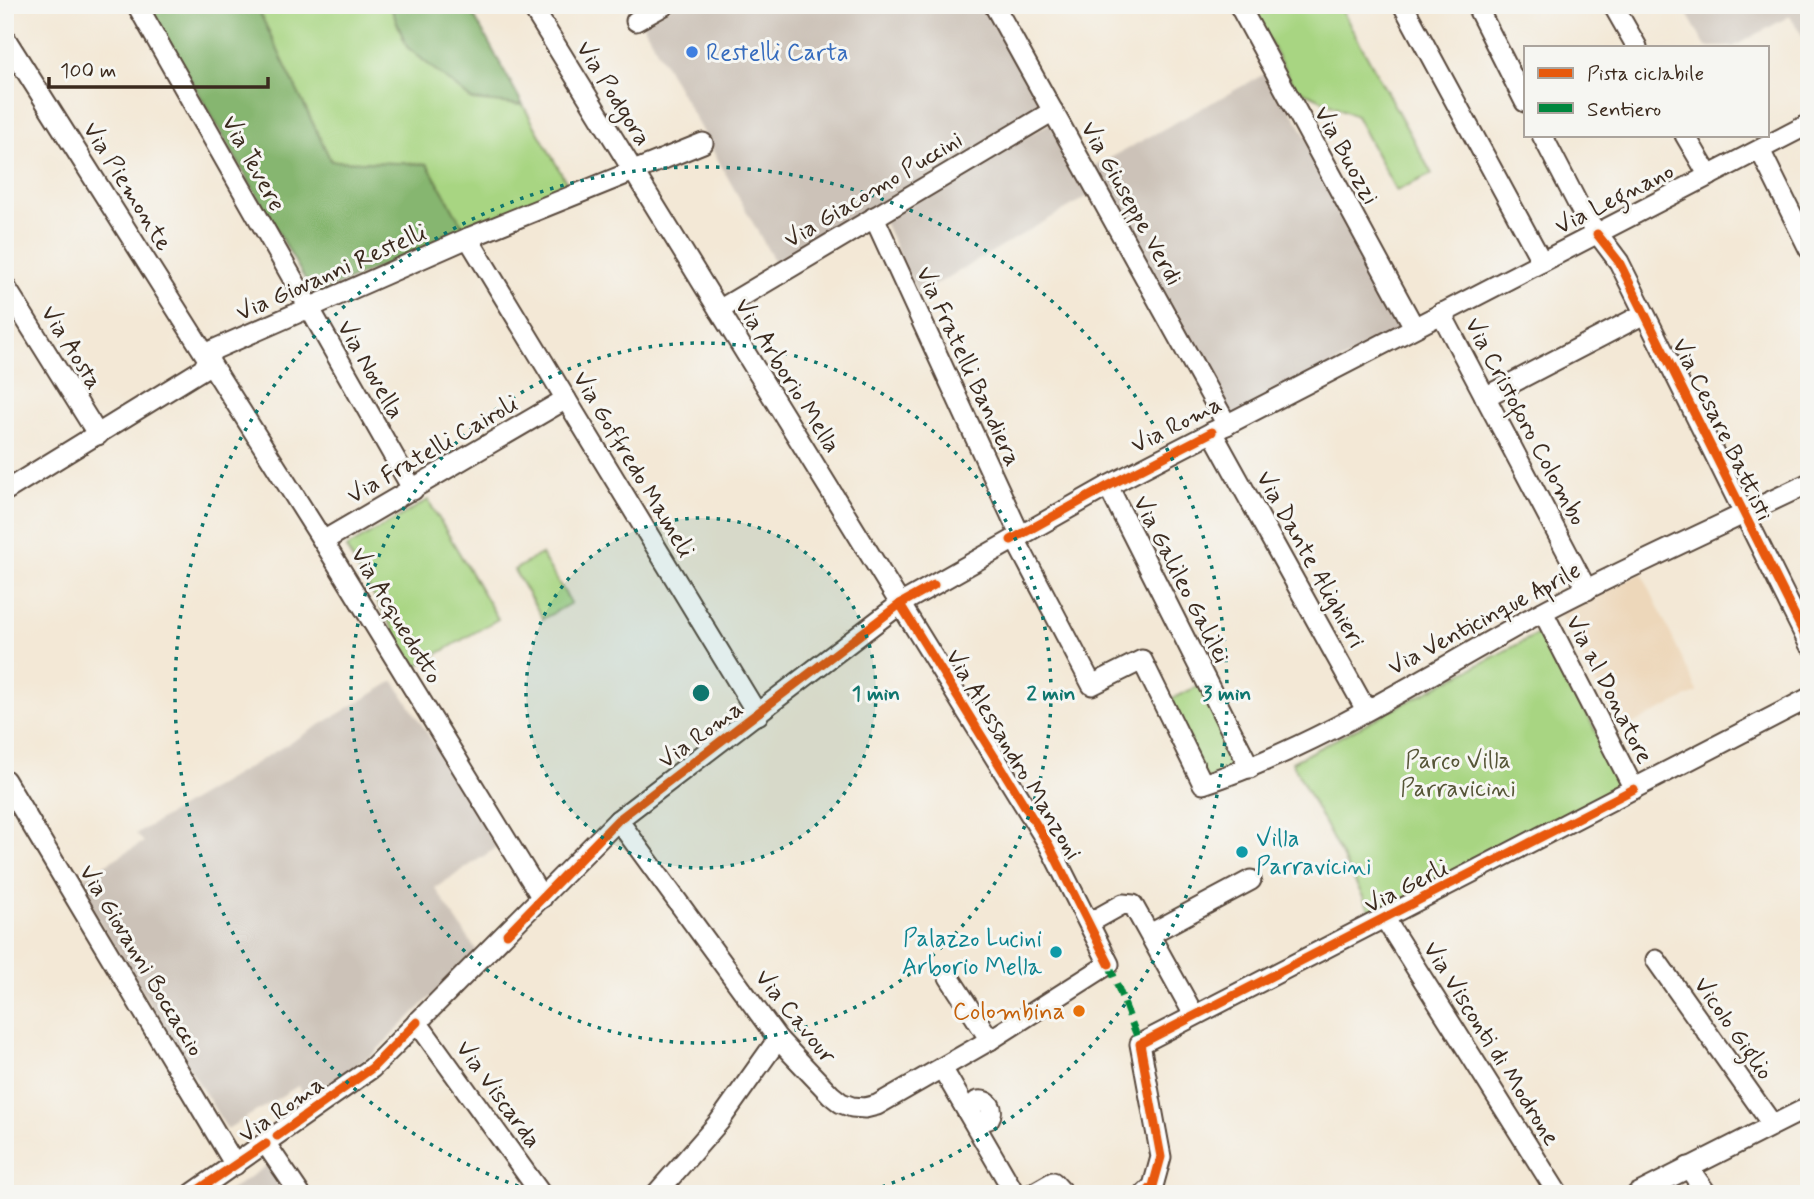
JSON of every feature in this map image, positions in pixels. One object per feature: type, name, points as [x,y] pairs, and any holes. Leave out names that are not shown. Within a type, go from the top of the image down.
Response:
[{"type":"street","name":"Via Tevere","points":[[136,5],[308,309]]},
{"type":"street","name":"Via Podgora","points":[[531,5],[634,171]]},
{"type":"street","points":[[636,21],[665,5]]},
{"type":"street","name":"Via Giuseppe Verdi","points":[[994,5],[1220,428]]},
{"type":"street","name":"Via Buozzi","points":[[1239,5],[1414,327]]},
{"type":"street","points":[[1403,5],[1542,262]]},
{"type":"street","points":[[1476,5],[1524,100]]},
{"type":"street","points":[[1613,5],[1636,46]]},
{"type":"street","name":"Via Piemonte","points":[[5,38],[208,360]]},
{"type":"street","name":"Via Giacomo Puccini","points":[[719,310],[1053,111]]},
{"type":"street","name":"Via Legnano","points":[[1441,313],[1809,124]]},
{"type":"street","name":"Via Cesare Battisti","points":[[1543,136],[1583,214],[1619,262],[1809,644]]},
{"type":"street","points":[[1686,136],[1709,176]]},
{"type":"street","name":"Via Giovanni Restelli","points":[[5,491],[203,369],[213,350],[468,238],[703,143]]},
{"type":"street","points":[[1760,150],[1809,249]]},
{"type":"street","name":"Via Arborio Mella","points":[[634,171],[900,604]]},
{"type":"street","name":"Via Fratelli Bandiera","points":[[874,217],[1017,537],[1092,685]]},
{"type":"street","name":"Via Goffredo Mameli","points":[[468,238],[758,715]]},
{"type":"street","name":"Via Aosta","points":[[5,286],[98,435]]},
{"type":"street","name":"Via Novella","points":[[308,309],[412,490]]},
{"type":"street","name":"Via Roma","points":[[192,1194],[372,1068],[618,820],[900,604],[1108,486],[1441,313]]},
{"type":"street","name":"Via Cristoforo Colombo","points":[[1441,313],[1587,590]]},
{"type":"street","points":[[1485,397],[1644,314]]},
{"type":"street","name":"Via Acquedotto","points":[[208,360],[323,541],[542,898]]},
{"type":"street","name":"Via Fratelli Cairoli","points":[[323,541],[566,400]]},
{"type":"street","name":"Via Dante Alighieri","points":[[1220,428],[1366,710]]},
{"type":"street","name":"Via Venticinque Aprile","points":[[1092,685],[1142,660],[1203,784],[1250,768],[1366,710],[1543,612],[1809,483]]},
{"type":"street","name":"Via Galileo Galilei","points":[[1108,486],[1250,768]]},
{"type":"street","name":"Via Alessandro Manzoni","points":[[900,604],[1049,845],[1109,964]]},
{"type":"street","name":"Via al Donatore","points":[[1543,612],[1634,789]]},
{"type":"street","name":"Via Gerli","points":[[1145,1194],[1153,1186],[1161,1157],[1140,1044],[1809,698]]},
{"type":"street","name":"Via Giovanni Boccaccio","points":[[5,780],[235,1165]]},
{"type":"street","name":"Via Cavour","points":[[618,820],[778,1039],[831,1095],[852,1107],[877,1105],[942,1069],[1109,964]]},
{"type":"street","points":[[1150,934],[1251,880]]},
{"type":"street","points":[[1089,923],[1123,904],[1133,905],[1194,1015]]},
{"type":"street","name":"Via Visconti di Modrone","points":[[1385,919],[1558,1194]]},
{"type":"street","name":"Vicolo Giglio","points":[[1656,960],[1772,1125]]},
{"type":"street","points":[[949,977],[990,1040]]},
{"type":"street","name":"Via Viscarda","points":[[417,1022],[541,1194]]},
{"type":"street","points":[[657,1193],[719,1122],[778,1039]]},
{"type":"street","points":[[942,1069],[1015,1194]]},
{"type":"street","points":[[1637,1194],[1809,1107]]},
{"type":"street","points":[[266,1144],[300,1194]]},
{"type":"street","points":[[1688,1167],[1707,1194]]},
{"type":"street","points":[[1032,1194],[1054,1182],[1064,1194]]},
{"type":"shaded area","points":[[674,5],[989,5],[1045,108],[778,268],[642,23]]},
{"type":"shaded area","points":[[1682,5],[1809,5],[1809,46],[1790,16],[1735,46],[1705,46]]},
{"type":"shaded area","points":[[1270,71],[1409,325],[1228,420],[1090,169]]},
{"type":"shaded area","points":[[1050,123],[1090,195],[918,295],[883,220]]},
{"type":"shaded area","points":[[1642,573],[1698,692],[1620,730],[1559,613]]},
{"type":"shaded area","points":[[394,681],[499,846],[435,888],[477,951],[372,1055],[306,1098],[298,1086],[227,1129],[75,882],[144,842],[136,834]]},
{"type":"shaded area","points":[[268,1165],[288,1194],[224,1194]]},
{"type":"green space","points":[[148,5],[256,5],[331,161],[427,164],[465,230],[314,295]]},
{"type":"green space","points":[[256,5],[390,5],[407,47],[471,99],[523,105],[569,187],[465,230],[427,164],[331,161]]},
{"type":"green space","points":[[390,5],[468,5],[523,105],[472,100],[407,47]]},
{"type":"green space","points":[[1274,5],[1339,5],[1432,174],[1396,191],[1356,116],[1294,87],[1255,15]]},
{"type":"green space","points":[[428,500],[498,619],[415,667],[346,548]]},
{"type":"green space","points":[[541,554],[571,603],[543,619],[514,570]]},
{"type":"green space","name":"Parco Villa Parravicini","points":[[1543,631],[1624,785],[1373,916],[1292,762]]},
{"type":"green space","points":[[1203,684],[1246,767],[1205,780],[1167,701]]},
{"type":"marked path","points":[[1109,964],[1140,1044]]},
{"type":"cycle path","points":[[1597,234],[1619,262],[1809,644]]},
{"type":"cycle path","points":[[1011,540],[1212,432]]},
{"type":"cycle path","points":[[507,934],[618,820],[900,604],[934,585]]},
{"type":"cycle path","points":[[900,604],[1049,845],[1109,964]]},
{"type":"cycle path","points":[[1145,1194],[1153,1186],[1161,1157],[1140,1044],[1634,789]]},
{"type":"cycle path","points":[[277,1136],[372,1068],[417,1022]]},
{"type":"cycle path","points":[[192,1194],[266,1144]]},
{"type":"place","name":"Restelli Carta","points":[[692,52]]},
{"type":"place","name":"Villa Parravicini","points":[[1242,852]]},
{"type":"place","name":"Palazzo Lucini Arborio Mella","points":[[1056,952]]},
{"type":"place","name":"Colombina","points":[[1079,1011]]}]
